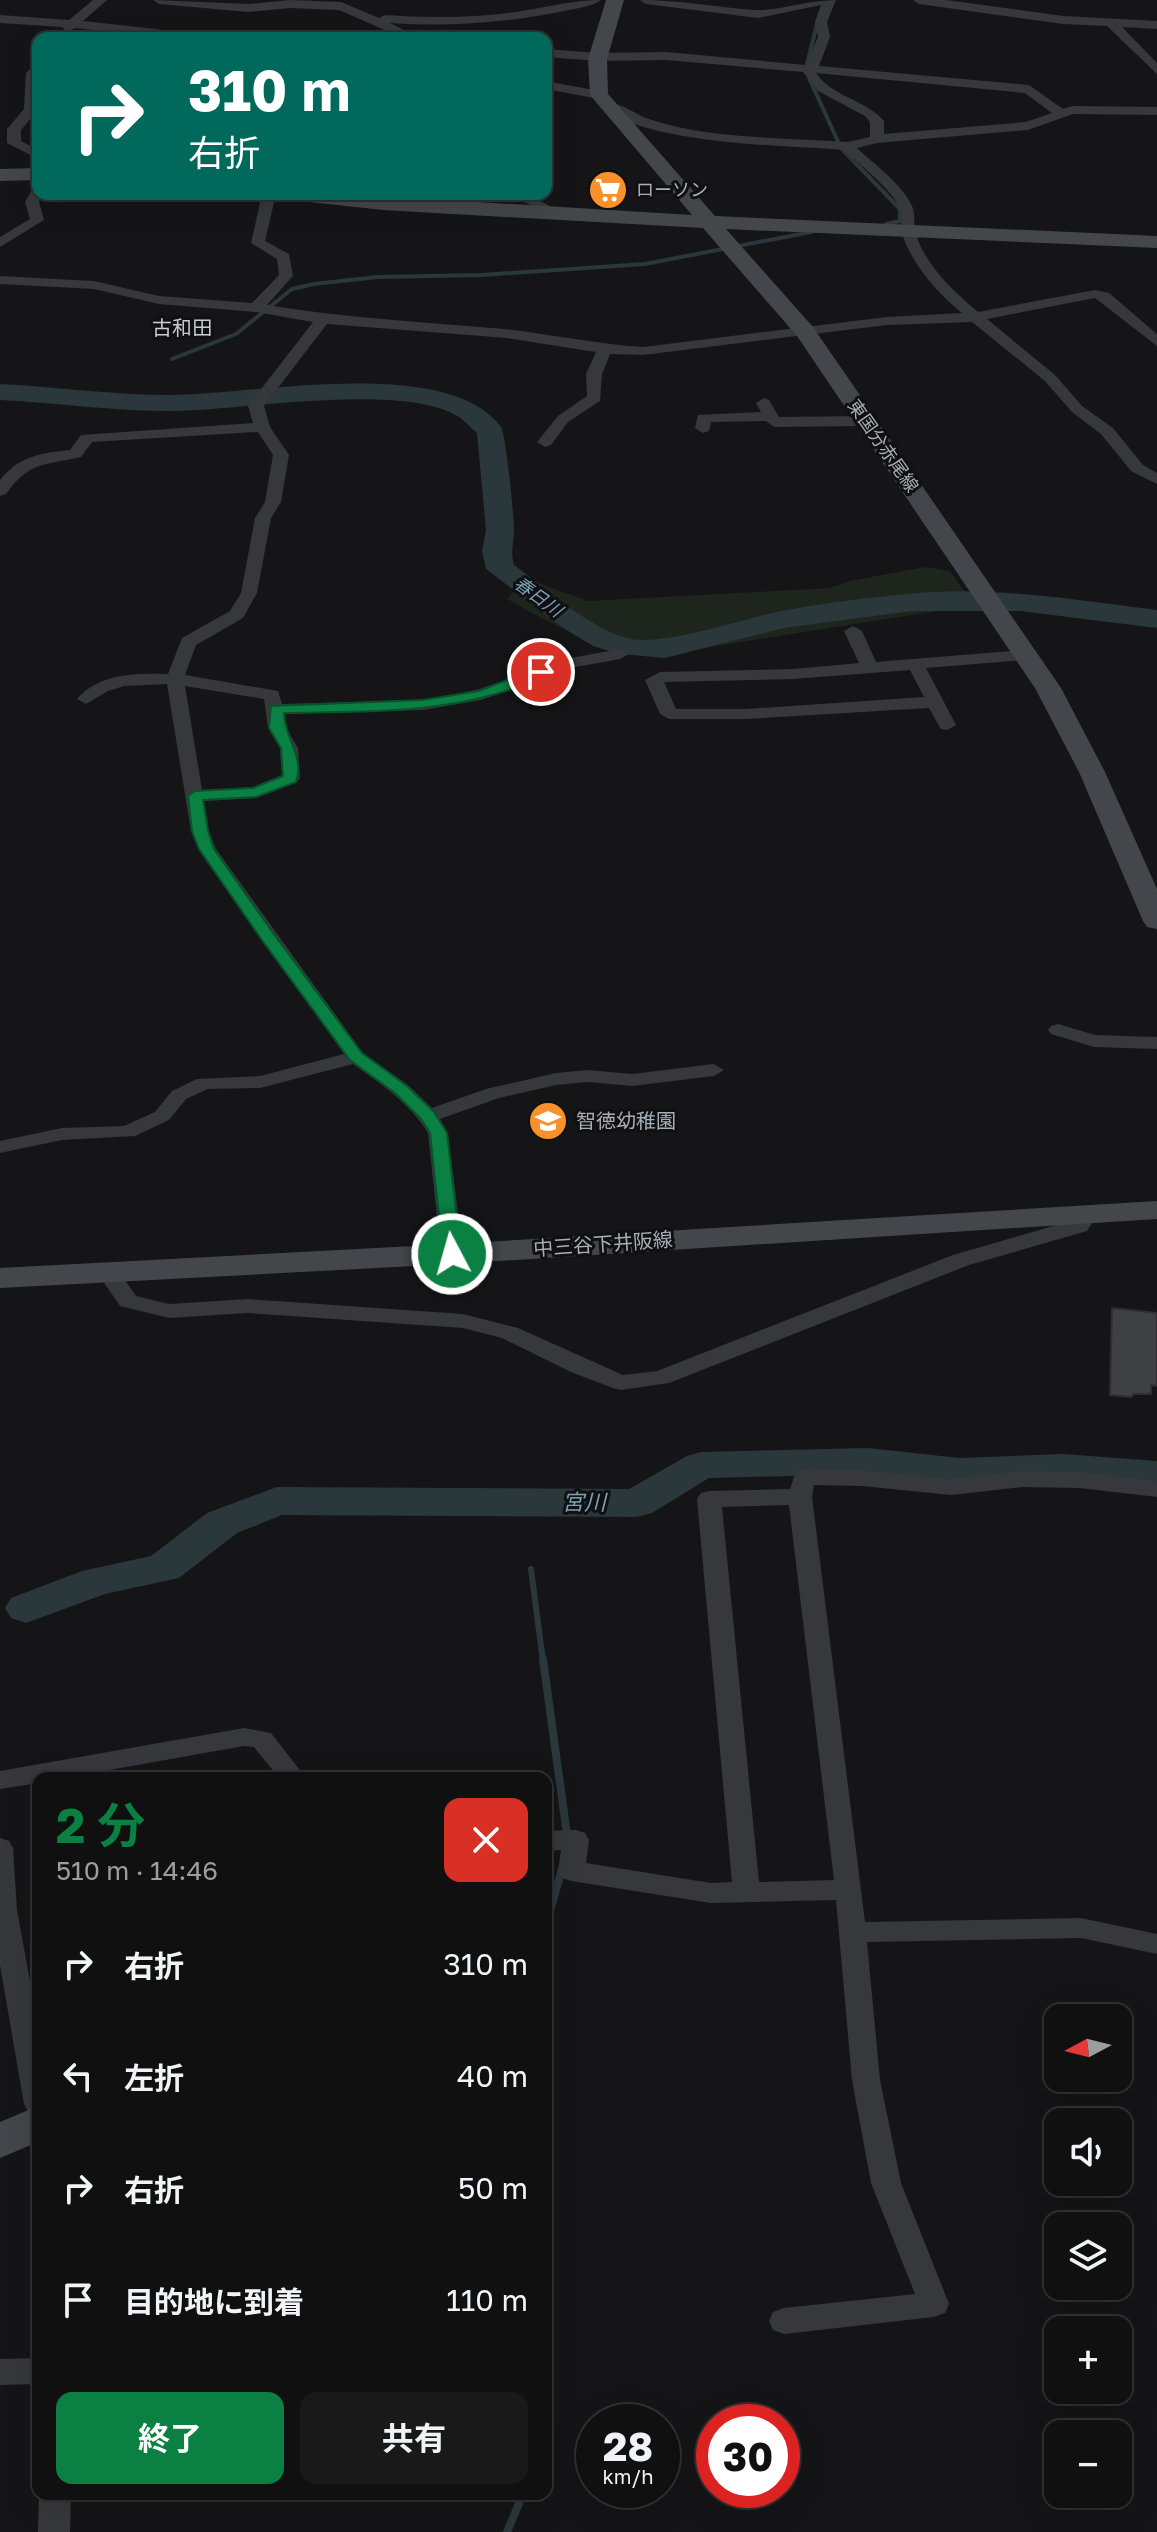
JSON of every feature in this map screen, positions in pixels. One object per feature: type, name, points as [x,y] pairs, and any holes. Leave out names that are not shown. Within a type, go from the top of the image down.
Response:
[{"type":"street","points":[[63,32],[101,0]]},
{"type":"street","points":[[159,0],[231,7],[341,6],[401,32]]},
{"type":"street","points":[[372,17],[440,24],[482,21],[533,16],[595,0]]},
{"type":"street","points":[[604,100],[594,78],[615,0]]},
{"type":"street","points":[[646,0],[758,14],[784,12],[829,0]]},
{"type":"street","points":[[829,0],[821,22],[824,37],[809,74],[819,85],[872,114],[877,121],[877,139]]},
{"type":"street","points":[[919,0],[1111,23],[1157,25]]},
{"type":"street","points":[[0,19],[204,32],[231,7]]},
{"type":"street","points":[[1111,23],[1157,70]]},
{"type":"street","points":[[552,53],[598,57],[666,56],[1029,89],[1059,112]]},
{"type":"street","points":[[32,73],[31,110],[14,129],[14,143],[32,152]]},
{"type":"street","points":[[552,87],[604,100],[642,121],[696,134],[848,146],[877,139],[1028,126],[1059,112],[1157,111]]},
{"type":"street","name":"東国分赤尾線","points":[[604,100],[805,332],[988,599],[1048,688],[1092,772],[1157,919]]},
{"type":"street","points":[[0,119],[32,116]]},
{"type":"street","points":[[848,146],[899,196],[907,209],[908,231],[920,257],[939,282],[1050,378],[1077,409],[1107,431],[1137,468],[1157,479]]},
{"type":"street","points":[[0,175],[32,174]]},
{"type":"street","points":[[0,243],[37,220],[33,200]]},
{"type":"street","points":[[256,308],[286,276],[284,257],[258,243],[268,200]]},
{"type":"street","points":[[360,200],[560,215],[1157,242]]},
{"type":"street","points":[[435,200],[463,209]]},
{"type":"street","points":[[529,200],[560,215]]},
{"type":"street","points":[[0,280],[94,285],[159,300],[256,308],[323,319],[507,334],[605,349],[657,350],[887,321],[976,317],[1095,294],[1104,296],[1157,342]]},
{"type":"street","points":[[323,319],[256,406],[262,427],[281,455],[273,502],[263,518],[249,593],[237,614],[188,642],[175,678],[200,831],[207,849],[356,1057],[401,1089],[428,1116],[438,1133],[452,1254]]},
{"type":"street","points":[[545,442],[563,419],[595,398],[594,374],[605,349]]},
{"type":"street","points":[[699,400],[703,423],[767,410],[774,422],[865,421]]},
{"type":"street","points":[[0,491],[25,461],[75,454],[87,438],[262,427]]},
{"type":"street","points":[[853,631],[869,666]]},
{"type":"street","points":[[276,709],[360,709],[447,701],[509,687],[566,664],[620,654]]},
{"type":"street","points":[[935,702],[746,714],[669,714],[654,680],[660,677],[793,674],[1025,655]]},
{"type":"street","points":[[915,663],[947,725]]},
{"type":"street","points":[[86,699],[94,690],[132,679],[175,678],[272,695],[277,728],[289,748],[291,778],[256,792],[195,796]]},
{"type":"street","points":[[1058,1030],[1094,1041],[1157,1043]]},
{"type":"street","points":[[0,1147],[62,1134],[128,1132],[162,1116],[179,1095],[204,1083],[260,1082],[356,1057]]},
{"type":"street","points":[[428,1116],[493,1093],[556,1079],[588,1076],[632,1080],[714,1070]]},
{"type":"street","name":"中三谷下井阪線","points":[[0,1278],[452,1254],[1157,1210]]},
{"type":"street","points":[[107,1271],[128,1301],[169,1311],[248,1306],[463,1321],[510,1333],[579,1367],[621,1383],[661,1378],[961,1260],[1079,1226],[1087,1214]]},
{"type":"street","points":[[784,2321],[934,2304],[886,2183],[866,2080],[849,1890],[800,1497],[804,1477],[862,1478],[951,1487],[1022,1479],[1080,1480],[1157,1489]]},
{"type":"street","points":[[746,1891],[709,1499],[800,1497]]},
{"type":"street","points":[[45,1772],[244,1737],[262,1739],[288,1772]]},
{"type":"street","points":[[0,1780],[32,1774]]},
{"type":"street","points":[[552,1841],[576,1840],[571,1871],[711,1893],[849,1890]]},
{"type":"street","points":[[0,1848],[4,1910],[32,2070]]},
{"type":"street","points":[[853,1932],[1081,1928],[1157,1944]]},
{"type":"street","points":[[0,2141],[32,2126]]},
{"type":"street","points":[[0,2372],[32,2371]]},
{"type":"street","points":[[54,2532],[55,2500]]},
{"type":"shaded area","points":[[925,567],[950,571],[974,605],[660,655],[599,644],[507,599],[525,578],[588,601],[830,588],[850,581]]},
{"type":"building","points":[[1112,1308],[1157,1313],[1157,1386],[1151,1385],[1151,1394],[1133,1394],[1132,1397],[1110,1395]]},
{"type":"waterway","points":[[806,68],[818,20]]},
{"type":"waterway","points":[[809,78],[841,148],[900,209],[900,221],[886,224]]},
{"type":"waterway","points":[[172,359],[236,334],[292,289],[314,284],[377,277],[482,275],[645,264],[811,232]]},
{"type":"waterway","name":"春日川","points":[[0,392],[166,403],[304,394],[395,393],[436,399],[468,411],[490,431],[500,530],[496,551],[500,569],[575,623],[604,640],[631,648],[665,649],[784,619],[912,602],[1020,602],[1157,619]]},
{"type":"waterway","name":"宮川","points":[[26,1608],[97,1581],[164,1568],[222,1523],[277,1501],[637,1503],[701,1465],[868,1461],[959,1471],[1064,1467],[1157,1474]]},
{"type":"waterway","points":[[531,1569],[543,1661]]},
{"type":"waterway","points":[[543,1659],[567,1835]]},
{"type":"waterway","points":[[552,1904],[562,1869]]},
{"type":"waterway","points":[[507,2532],[520,2500]]},
{"type":"place","name":"ローソン","points":[[608,190]]},
{"type":"place","name":"智徳幼稚園","points":[[548,1121]]},
{"type":"district","name":"古和田","points":[[182,328]]},
{"type":"route","points":[[452,1254],[438,1133],[428,1116],[401,1089],[356,1057],[267,937],[207,849],[200,831],[195,796],[256,792],[291,778],[289,748],[277,728],[276,709],[423,705],[481,695],[509,687],[541,672]]}]
